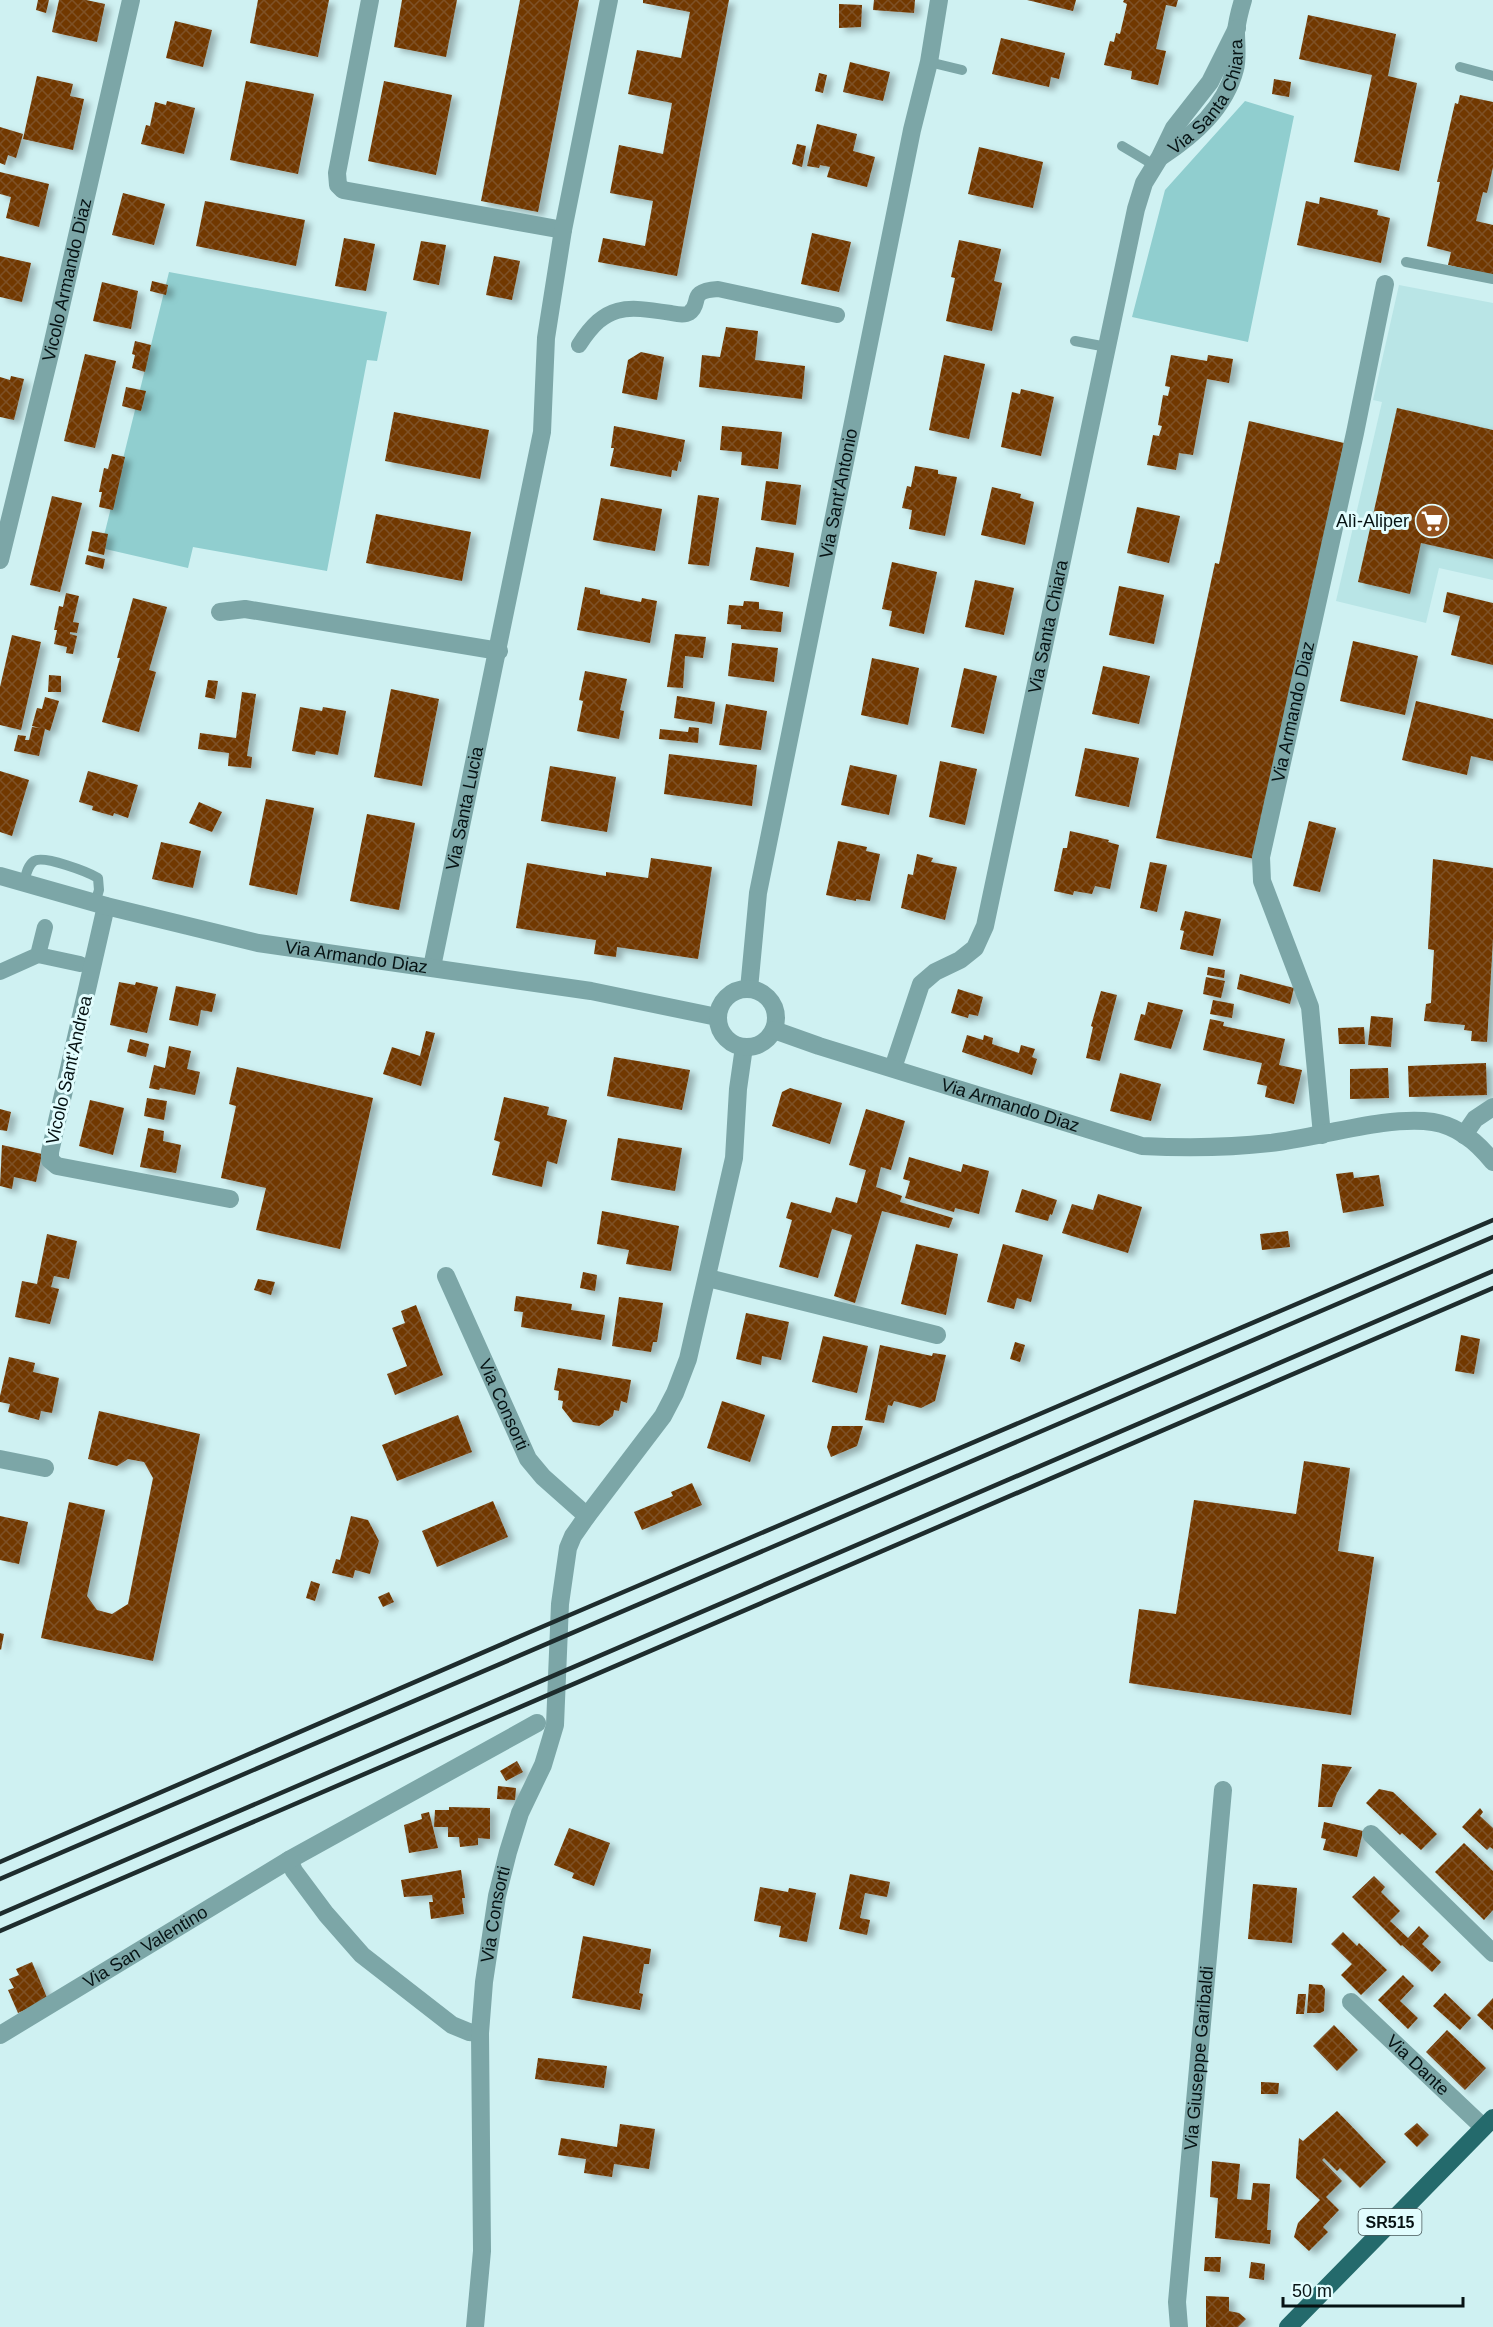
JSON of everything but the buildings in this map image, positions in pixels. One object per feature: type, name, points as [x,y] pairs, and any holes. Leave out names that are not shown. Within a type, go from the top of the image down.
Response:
[{"type":"main road","name":"SR515","points":[[1288,2327],[1488,2122]]},
{"type":"street","name":"Vicolo Armando Diaz","points":[[0,560],[57,327],[131,0]]},
{"type":"street","points":[[370,0],[337,173],[338,185],[343,190],[563,230]]},
{"type":"street","name":"Via Santa Lucia","points":[[432,967],[499,651],[542,432],[546,338],[563,230],[609,0]]},
{"type":"street","name":"Via Sant'Antonio","points":[[749,989],[758,893],[905,165],[929,62],[939,0]]},
{"type":"street","name":"Via Santa Chiara","points":[[893,1068],[921,984],[935,972],[960,960],[975,948],[985,926],[1136,209],[1144,183],[1157,161],[1189,138],[1210,115],[1226,91],[1235,68],[1237,28],[1243,0]]},
{"type":"street","name":"Via Armando Diaz","points":[[1322,1135],[1310,1007],[1265,890],[1261,857],[1355,433],[1385,284]]},
{"type":"street","points":[[579,345],[590,328],[605,316],[633,307],[680,315],[688,313],[693,308],[696,297],[707,290],[718,289],[837,315]]},
{"type":"street","points":[[220,612],[245,609],[499,651]]},
{"type":"street","name":"Via Armando Diaz","points":[[0,876],[258,943],[591,991],[717,1017]]},
{"type":"street","name":"Vicolo Sant'Andrea","points":[[101,904],[50,1160],[57,1166],[230,1199]]},
{"type":"street","points":[[38,955],[45,927]]},
{"type":"street","points":[[0,972],[38,955],[80,964]]},
{"type":"street","points":[[749,989],[763,993],[773,1003],[777,1016],[774,1030],[767,1040],[756,1046],[744,1047],[733,1044],[724,1035],[717,1017],[719,1008],[725,1000],[736,992],[749,989]]},
{"type":"street","name":"Via Armando Diaz","points":[[774,1030],[1142,1146],[1194,1149],[1270,1143],[1387,1123],[1419,1121],[1448,1126],[1464,1135],[1493,1162]]},
{"type":"street","name":"Via Consorti","points":[[475,2327],[482,2251],[480,2033],[484,1982],[502,1874],[520,1813],[543,1765],[555,1725],[560,1604],[568,1548],[573,1536],[587,1516],[663,1416],[688,1359],[734,1158],[738,1089],[744,1047]]},
{"type":"street","points":[[1464,1135],[1475,1119],[1493,1107]]},
{"type":"street","name":"Via Consorti","points":[[446,1276],[528,1459],[543,1477],[587,1516]]},
{"type":"street","points":[[708,1278],[938,1335]]},
{"type":"street","points":[[0,1459],[45,1468]]},
{"type":"street","name":"Via San Valentino","points":[[0,2035],[289,1860],[537,1723]]},
{"type":"street","name":"Via Giuseppe Garibaldi","points":[[1179,2327],[1177,2302],[1223,1790]]},
{"type":"street","points":[[1371,1834],[1493,1953]]},
{"type":"street","points":[[289,1860],[294,1871],[326,1914],[362,1955],[452,2025],[469,2032],[480,2033]]},
{"type":"street","name":"Via Dante","points":[[1351,2002],[1488,2122]]},
{"type":"lane","points":[[929,62],[962,70]]},
{"type":"lane","points":[[1460,68],[1493,76]]},
{"type":"lane","points":[[1122,146],[1157,161]]},
{"type":"lane","points":[[1406,262],[1493,279]]},
{"type":"lane","points":[[1075,341],[1107,347]]},
{"type":"lane","points":[[24,883],[27,870],[33,862],[40,859],[86,871],[98,878],[101,904]]},
{"type":"shaded area","points":[[1245,101],[1294,116],[1248,342],[1132,317],[1165,190]]},
{"type":"shaded area","points":[[169,272],[387,312],[377,361],[367,360],[327,571],[193,547],[188,568],[101,548]]},
{"type":"shaded area","points":[[1399,285],[1493,303],[1493,580],[1439,568],[1426,623],[1336,601],[1382,402],[1373,400]]},
{"type":"railway","points":[[0,1862],[530,1632],[1493,1220]]},
{"type":"railway","points":[[0,1879],[1493,1237]]},
{"type":"railway","points":[[0,1914],[1493,1271]]},
{"type":"railway","points":[[0,1931],[1493,1288]]},
{"type":"place","name":"Alì-Aliper","points":[[1432,521]]}]
